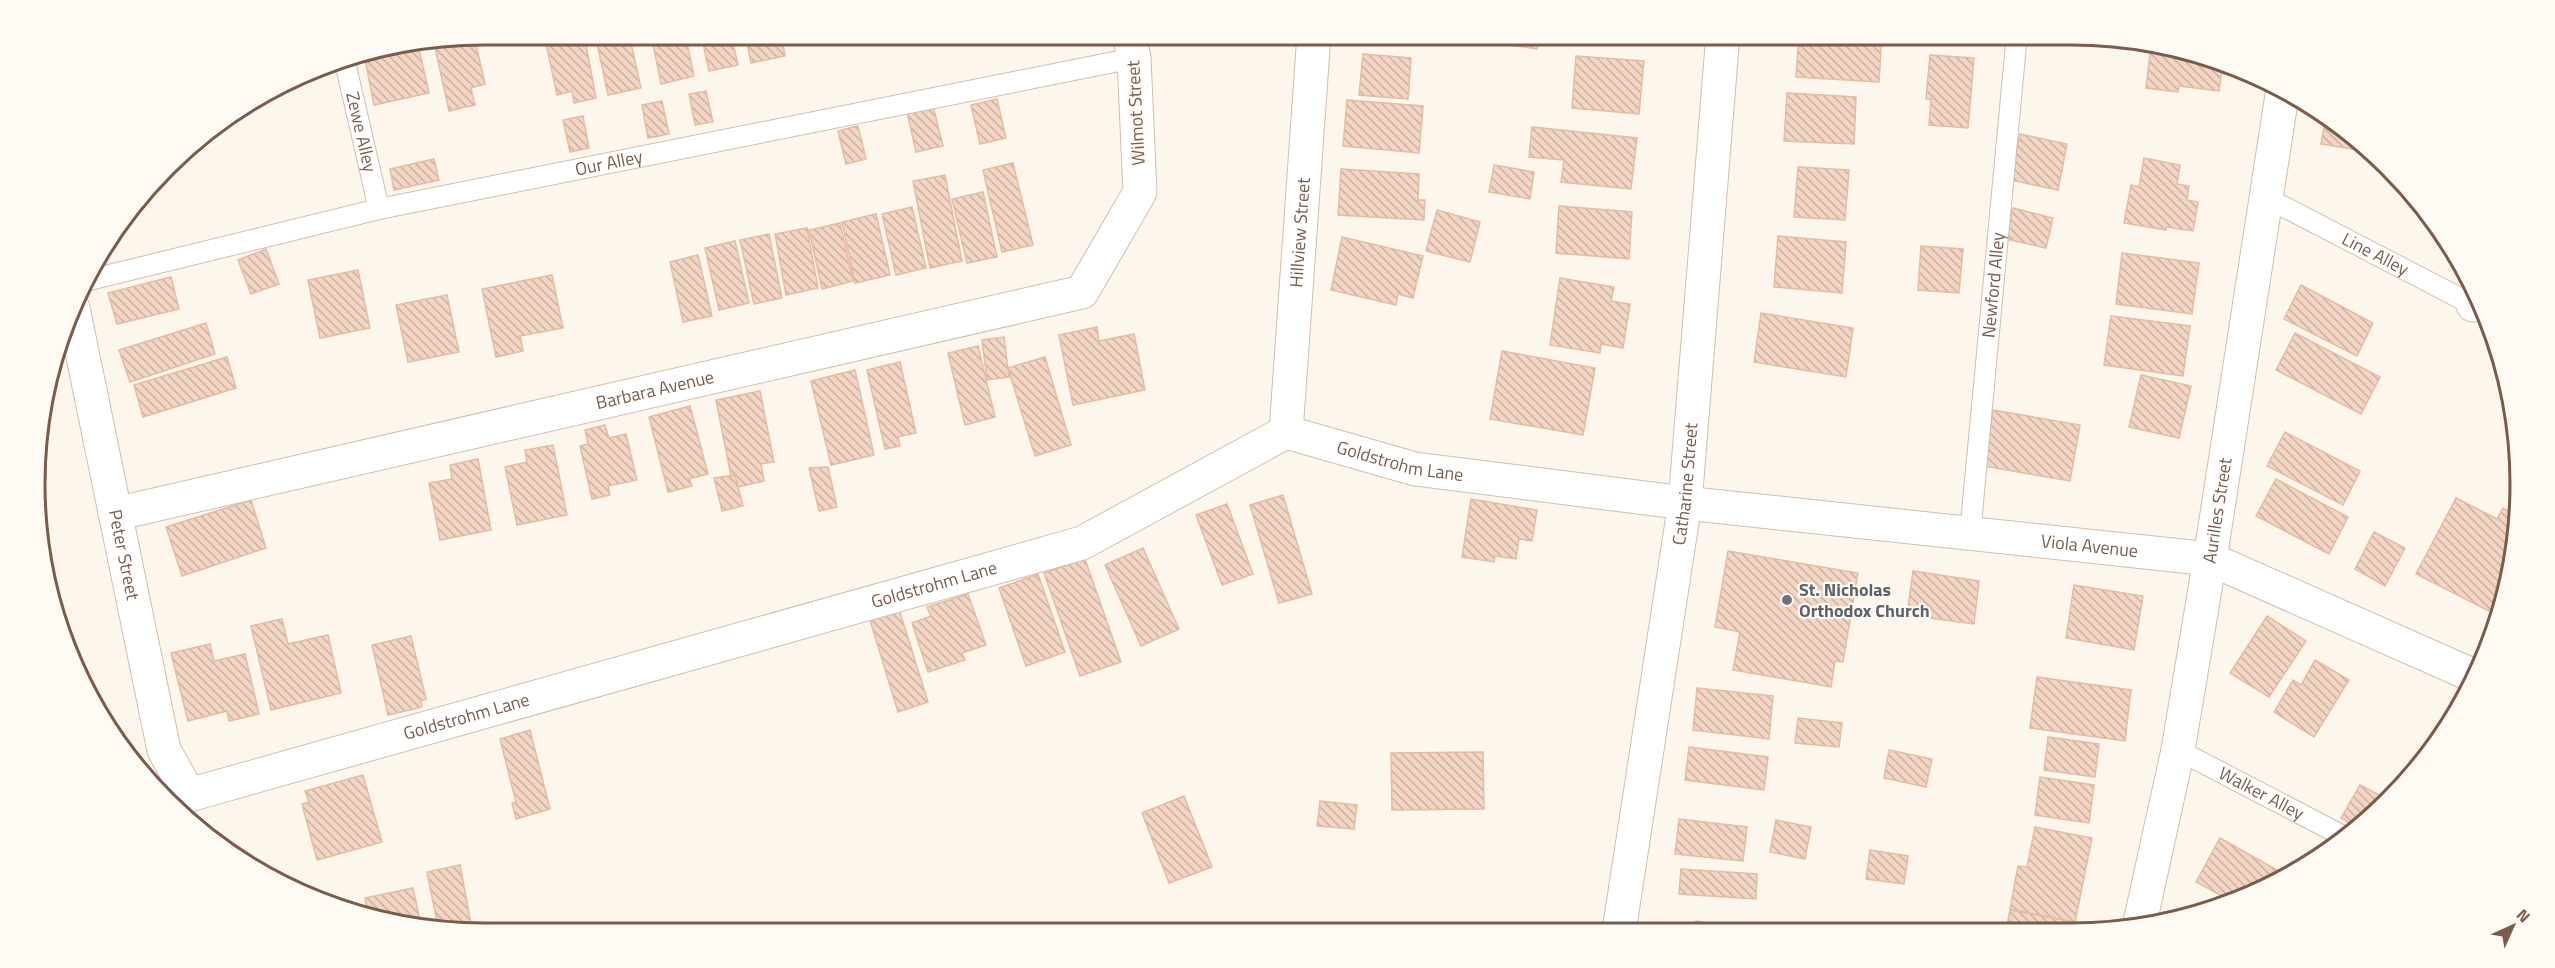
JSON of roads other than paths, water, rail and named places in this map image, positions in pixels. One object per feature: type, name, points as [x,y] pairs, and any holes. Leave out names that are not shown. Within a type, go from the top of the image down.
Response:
[{"type":"street","name":"Hillview Street","points":[[1286,432],[1313,45]]},
{"type":"street","name":"Catharine Street","points":[[1620,923],[1685,503],[1722,45]]},
{"type":"street","name":"Wilmot Street","points":[[1132,46],[1140,192]]},
{"type":"street","name":"Aurilles Street","points":[[2141,917],[2178,750],[2281,99]]},
{"type":"street","name":"Barbara Avenue","points":[[116,513],[1082,292],[1140,192]]},
{"type":"street","name":"Peter Street","points":[[76,322],[164,750],[182,800]]},
{"type":"street","name":"Goldstrohm Lane","points":[[182,800],[1082,543],[1286,432],[1415,469],[1685,503]]},
{"type":"street","name":"Viola Avenue","points":[[1685,503],[2210,559],[2467,673]]},
{"type":"lane","name":"Newford Alley","points":[[1970,534],[2016,45]]},
{"type":"lane","name":"Our Alley","points":[[96,278],[379,209],[1132,46]]},
{"type":"lane","name":"Zewe Alley","points":[[346,67],[379,209]]},
{"type":"lane","name":"Line Alley","points":[[2267,198],[2469,300]]},
{"type":"lane","name":"Walker Alley","points":[[2178,750],[2337,833]]},
{"type":"place","name":"St. Nicholas Orthodox Church","points":[[1787,600]]}]
